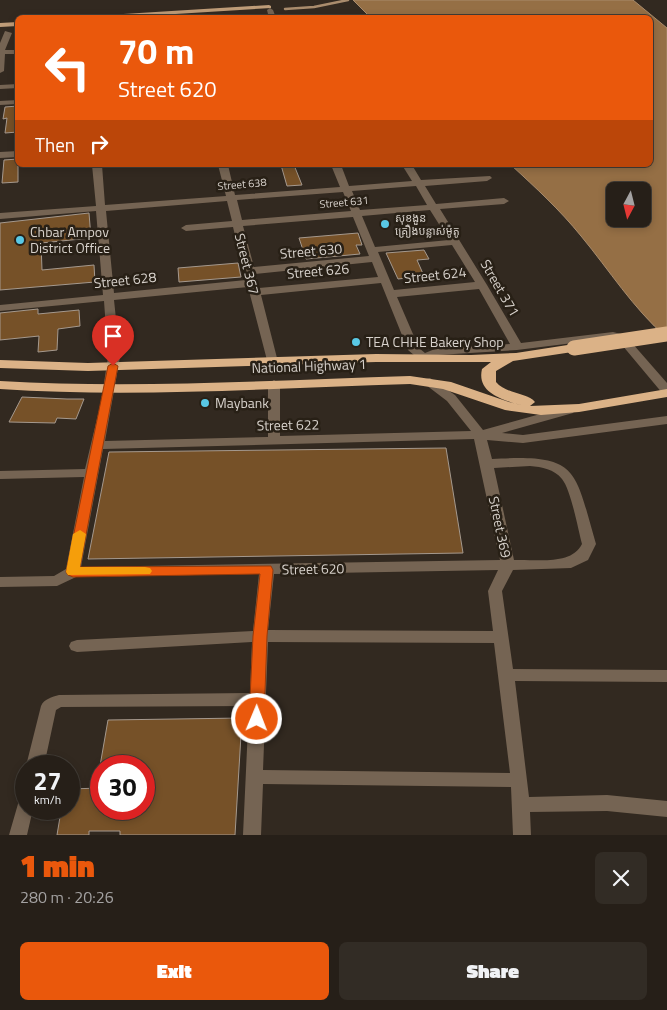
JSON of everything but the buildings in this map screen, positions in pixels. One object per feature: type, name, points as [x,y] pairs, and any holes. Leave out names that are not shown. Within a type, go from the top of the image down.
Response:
[{"type":"highway","name":"National Highway 1","points":[[0,364],[113,366],[425,359],[574,348],[667,334]]},
{"type":"highway","points":[[516,352],[489,369],[486,376],[487,380],[494,388],[512,398],[530,403],[558,408],[579,408]]},
{"type":"highway","name":"National Highway 1","points":[[0,385],[109,388],[383,380],[430,382],[446,385],[505,406],[540,411],[579,408],[667,392]]},
{"type":"main road","points":[[265,0],[271,12]]},
{"type":"main road","points":[[166,15],[271,12]]},
{"type":"main road","points":[[204,15],[271,12]]},
{"type":"main road","points":[[0,21],[15,20]]},
{"type":"main road","points":[[0,25],[15,24]]},
{"type":"street","points":[[0,71],[1,49],[8,33]]},
{"type":"street","points":[[1,52],[15,52]]},
{"type":"street","points":[[0,86],[15,86]]},
{"type":"street","points":[[0,103],[15,102]]},
{"type":"street","points":[[0,155],[15,154]]},
{"type":"street","points":[[73,572],[114,357],[97,167]]},
{"type":"street","name":"Street 367","points":[[224,167],[272,362]]},
{"type":"street","points":[[337,167],[414,350],[425,359]]},
{"type":"street","name":"Street 371","points":[[408,167],[482,285],[516,352]]},
{"type":"street","name":"Street 638","points":[[0,216],[487,178]]},
{"type":"street","name":"Street 631","points":[[186,228],[504,201]]},
{"type":"street","name":"Street 630","points":[[249,271],[374,255],[455,242]]},
{"type":"street","name":"Street 626","points":[[253,288],[384,280]]},
{"type":"street","name":"Street 624","points":[[390,294],[482,285]]},
{"type":"street","name":"Street 628","points":[[0,308],[109,297],[253,288]]},
{"type":"street","points":[[516,352],[614,335],[621,337],[667,392]]},
{"type":"street","points":[[430,382],[451,398],[480,435],[523,439],[667,420]]},
{"type":"street","points":[[274,384],[274,441]]},
{"type":"street","points":[[480,435],[579,408]]},
{"type":"street","name":"Street 622","points":[[97,445],[480,435]]},
{"type":"street","name":"Street 369","points":[[480,435],[508,565],[495,591],[520,780],[522,835]]},
{"type":"street","name":"Street 620","points":[[0,582],[57,581],[73,572],[566,564],[583,556],[589,544],[569,478],[557,467],[539,463],[486,464]]},
{"type":"street","points":[[0,475],[91,473]]},
{"type":"street","points":[[252,835],[256,777],[260,636],[267,570]]},
{"type":"street","points":[[77,646],[260,636],[501,637]]},
{"type":"street","points":[[506,675],[667,676]]},
{"type":"street","points":[[38,755],[49,706],[59,701],[257,699]]},
{"type":"street","points":[[256,777],[520,780]]},
{"type":"street","points":[[522,805],[607,803],[667,809]]},
{"type":"street","points":[[18,835],[22,820]]},
{"type":"shaded area","points":[[353,0],[633,0],[651,15],[368,15]]},
{"type":"shaded area","points":[[653,16],[667,28],[667,338],[632,301],[565,217],[513,167],[653,167]]},
{"type":"waterway","points":[[285,9],[314,7],[348,0]]},
{"type":"slow traffic","points":[[80,534],[73,572],[145,571]]},
{"type":"place","name":"សុខងួន គ្រឿងបន្លាស់ម៉ូតូ","points":[[385,224]]},
{"type":"place","name":"Chbar Ampov District Office","points":[[20,240]]},
{"type":"place","name":"TEA CHHE Bakery Shop","points":[[356,342]]},
{"type":"place","name":"Maybank","points":[[205,403]]},
{"type":"route","points":[[113,366],[73,572],[267,570],[260,636],[257,719]]}]
